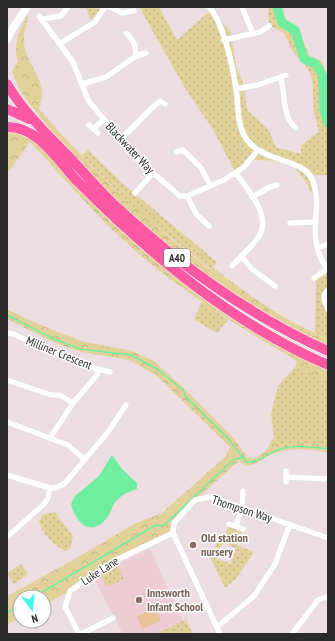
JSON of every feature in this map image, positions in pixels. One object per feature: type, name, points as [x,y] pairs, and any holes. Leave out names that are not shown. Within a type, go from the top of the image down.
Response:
[{"type":"highway","name":"A40","points":[[7,84],[20,104],[36,123],[120,210],[175,257],[237,301],[275,324],[328,352]]},
{"type":"highway","name":"A40","points":[[7,108],[36,123]]},
{"type":"highway","name":"A40","points":[[7,127],[19,128],[34,135],[125,228],[198,289],[267,335],[328,365]]},
{"type":"main road","points":[[7,40],[10,30],[27,7]]},
{"type":"street","name":"Blackwater Way","points":[[68,7],[61,16],[41,17],[73,62],[88,100],[120,139],[153,173],[180,196],[187,196]]},
{"type":"street","points":[[59,44],[94,22],[105,7]]},
{"type":"street","points":[[110,7],[122,13],[134,11]]},
{"type":"street","points":[[209,7],[219,24],[232,65],[240,125],[244,136],[258,150],[267,156],[299,167],[308,172],[315,191],[314,222],[316,248],[328,269],[314,278]]},
{"type":"street","points":[[242,7],[253,34]]},
{"type":"street","points":[[224,40],[253,34],[267,29]]},
{"type":"street","points":[[126,34],[128,34],[134,45],[136,56]]},
{"type":"street","points":[[82,84],[106,77],[136,56],[146,53]]},
{"type":"street","points":[[236,89],[258,85],[283,76],[285,112],[292,126]]},
{"type":"street","points":[[120,139],[134,128],[149,110],[162,100]]},
{"type":"street","points":[[89,125],[96,132],[104,119]]},
{"type":"street","points":[[176,152],[183,148],[201,168],[210,185]]},
{"type":"street","points":[[209,226],[206,218],[191,206],[187,196],[236,172],[251,160],[258,150]]},
{"type":"street","points":[[232,266],[259,237],[264,224],[258,207],[236,172]]},
{"type":"street","points":[[135,193],[138,184],[153,173]]},
{"type":"street","points":[[252,197],[269,184],[277,185]]},
{"type":"street","points":[[290,223],[314,222]]},
{"type":"street","points":[[316,248],[328,244]]},
{"type":"street","points":[[241,256],[252,268],[274,283]]},
{"type":"street","points":[[328,290],[324,294],[323,298],[328,309]]},
{"type":"street","name":"Milliner Crescent","points":[[7,334],[13,334],[74,361],[98,369],[97,375],[73,403],[50,438]]},
{"type":"street","points":[[98,369],[110,372]]},
{"type":"street","points":[[7,380],[51,395],[60,395],[73,403]]},
{"type":"street","points":[[7,474],[50,488],[56,488],[65,484],[108,432],[126,405]]},
{"type":"street","points":[[7,422],[68,445],[85,460]]},
{"type":"street","points":[[286,477],[328,479]]},
{"type":"street","points":[[7,537],[44,504],[48,498],[50,488]]},
{"type":"street","points":[[236,526],[242,508],[243,491]]},
{"type":"street","name":"Thompson Way","points":[[173,533],[174,523],[195,500],[211,497],[328,538]]},
{"type":"street","points":[[229,524],[243,529]]},
{"type":"street","points":[[217,627],[254,596],[275,564],[290,524]]},
{"type":"street","points":[[173,533],[220,634]]},
{"type":"street","name":"Luke Lane","points":[[80,634],[66,607],[70,591],[114,561],[173,533]]},
{"type":"street","points":[[292,634],[318,600],[328,596]]},
{"type":"street","points":[[80,634],[112,618]]},
{"type":"shaded area","points":[[112,455],[123,470],[137,483],[137,489],[118,499],[107,518],[101,524],[95,527],[84,526],[76,517],[71,504],[75,496],[99,476]]},
{"type":"shaded area","name":"Innsworth Infant School","points":[[150,549],[183,621],[156,634],[123,634],[94,579],[117,564]]},
{"type":"shaded area","points":[[155,608],[161,620],[142,629],[137,617]]},
{"type":"green space","points":[[78,7],[90,7],[100,10],[91,20],[86,8],[79,9]]},
{"type":"green space","points":[[139,7],[159,7],[177,40],[211,10],[231,32],[236,66],[244,85],[247,110],[268,129],[276,147],[301,154],[301,145],[319,132],[315,119],[313,86],[308,68],[293,52],[283,33],[280,30],[269,26],[268,7],[281,7],[287,21],[297,27],[310,56],[322,61],[328,82],[328,175],[314,175],[312,181],[315,201],[304,179],[298,172],[285,163],[265,160],[251,160],[236,173],[212,128],[185,88]]},
{"type":"green space","points":[[29,14],[24,35],[25,48],[42,88],[42,98],[39,109],[100,174],[143,214],[189,253],[212,271],[215,269],[269,308],[298,325],[328,339],[328,347],[242,300],[157,239],[120,204],[47,126],[20,91],[12,72],[18,61],[16,55],[16,43],[18,36]]},
{"type":"green space","points":[[13,131],[33,138],[105,215],[142,250],[191,289],[328,367],[328,382],[296,366],[297,361],[217,311],[140,255],[111,228],[30,142],[7,174],[7,133]]},
{"type":"green space","points":[[88,150],[121,182],[217,262],[213,267],[215,269],[213,271],[138,211],[82,155]]},
{"type":"green space","points":[[328,270],[328,290],[324,294],[328,309],[328,339],[315,333],[316,280],[314,278]]},
{"type":"green space","points":[[202,301],[228,320],[217,333],[194,320]]},
{"type":"green space","points":[[7,309],[38,324],[81,341],[132,351],[154,361],[185,389],[232,436],[247,457],[255,458],[265,452],[274,437],[281,448],[314,444],[328,447],[328,453],[315,450],[295,449],[272,454],[251,465],[245,466],[239,461],[195,500],[174,523],[173,533],[114,561],[70,591],[52,601],[52,589],[20,589],[136,523],[162,513],[226,456],[230,447],[156,375],[129,360],[81,352],[53,342],[7,319]]},
{"type":"green space","points":[[296,366],[328,382],[328,447],[314,444],[281,448],[274,437],[271,414],[278,386]]},
{"type":"green space","points":[[55,512],[73,536],[71,547],[66,551],[49,539],[39,521],[43,515]]},
{"type":"green space","points":[[229,524],[243,529],[237,545],[254,552],[236,579],[225,588],[210,557],[217,541],[223,541]],"holes":[[[224,543],[236,548],[231,564],[215,558],[219,549]]]},
{"type":"green space","points":[[21,564],[28,574],[14,584],[7,573]]},
{"type":"green space","points":[[117,564],[124,579],[108,587],[100,574]]},
{"type":"green space","points":[[12,593],[12,622],[7,625],[7,596]]},
{"type":"green space","points":[[186,619],[193,634],[156,634],[183,621]]},
{"type":"waterway","points":[[277,7],[282,23],[295,30],[304,59],[316,64],[323,76],[324,110],[328,123]]},
{"type":"waterway","points":[[7,315],[54,339],[80,349],[131,355],[157,369],[184,391],[185,396],[228,438],[246,462],[259,460],[275,451],[288,447],[315,447],[328,449]]},
{"type":"waterway","points":[[48,589],[156,525],[163,526],[233,460],[244,457]]},
{"type":"waterway","points":[[7,613],[12,610]]},
{"type":"place","name":"Old station nursery","points":[[193,545]]},
{"type":"place","name":"Innsworth Infant School","points":[[139,600]]}]
